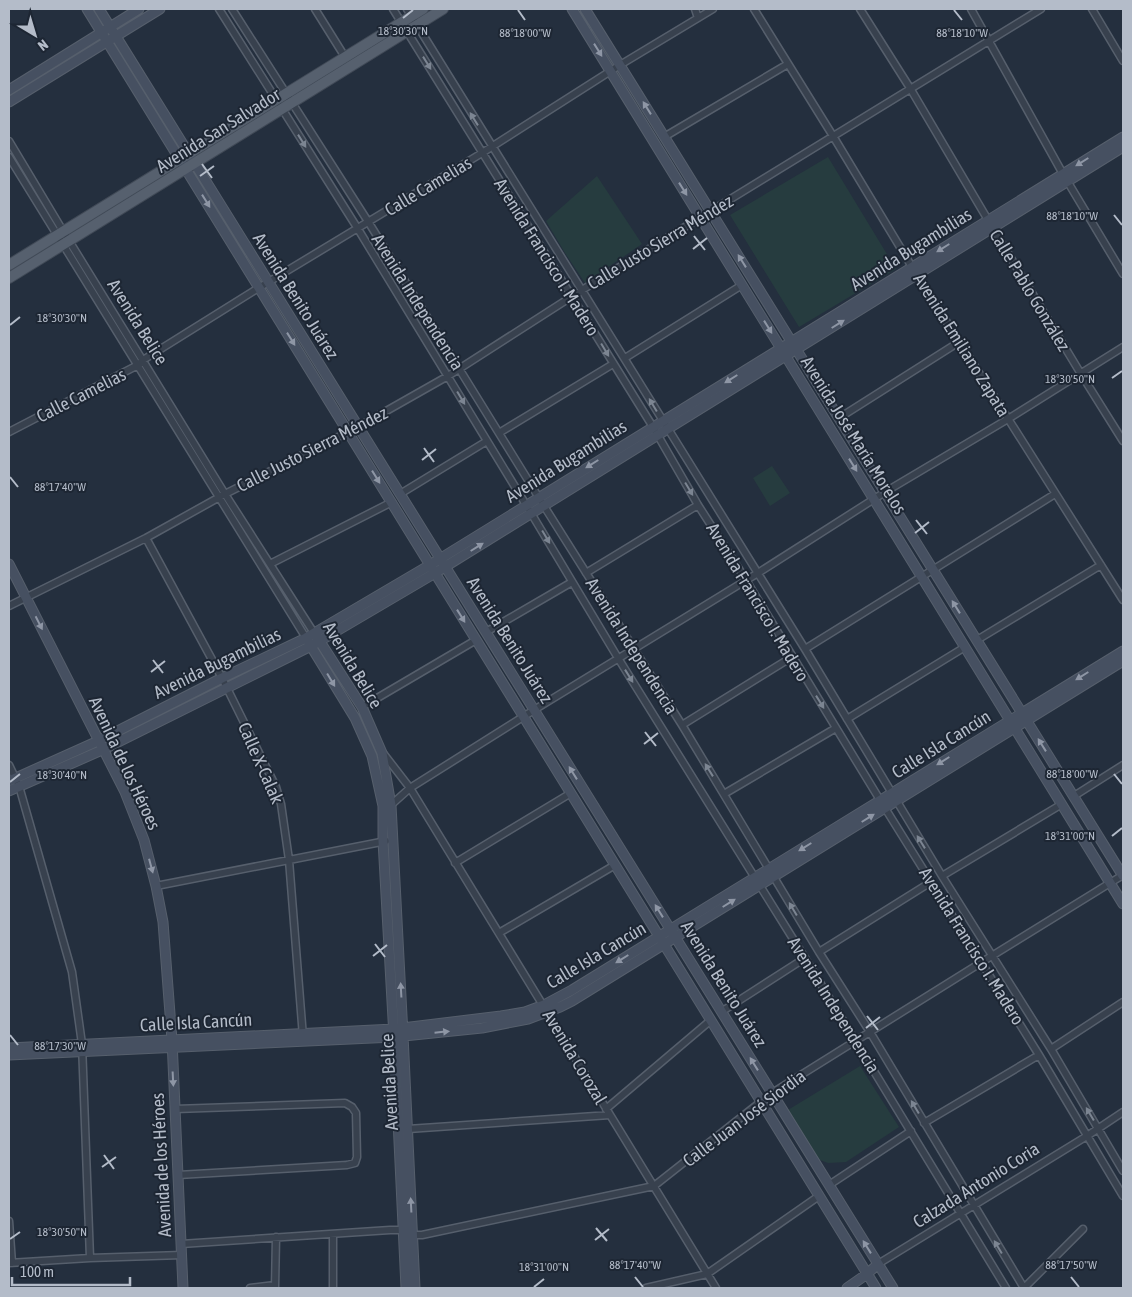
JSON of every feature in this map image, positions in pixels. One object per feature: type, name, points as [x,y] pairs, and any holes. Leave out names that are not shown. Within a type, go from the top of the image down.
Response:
[{"type":"main road","name":"Avenida Benito Juárez","points":[[87,9],[184,156]]},
{"type":"main road","name":"Avenida Benito Juárez","points":[[100,9],[260,288],[876,1288]]},
{"type":"main road","points":[[9,90],[139,9]]},
{"type":"main road","points":[[9,102],[160,9]]},
{"type":"main road","name":"Avenida San Salvador","points":[[9,265],[401,22],[409,12],[423,9]]},
{"type":"main road","name":"Avenida San Salvador","points":[[9,278],[444,9]]},
{"type":"main road","name":"Avenida José María Morelos","points":[[572,9],[1123,904]]},
{"type":"main road","name":"Avenida José María Morelos","points":[[585,9],[1123,876]]},
{"type":"main road","name":"Avenida Bugambilias","points":[[1066,178],[1123,137]]},
{"type":"main road","name":"Avenida Bugambilias","points":[[15,782],[102,750],[226,688],[317,637],[433,569],[990,224],[1066,178],[1123,148]]},
{"type":"main road","name":"Avenida Benito Juárez","points":[[190,166],[268,282],[893,1288]]},
{"type":"main road","name":"Avenida de los Héroes","points":[[9,564],[125,792],[144,840],[156,886],[163,922],[172,1044],[183,1288]]},
{"type":"main road","name":"Avenida Belice","points":[[317,637],[362,707],[382,753],[391,805],[388,841]]},
{"type":"main road","name":"Avenida Bugambilias","points":[[9,791],[15,782],[222,678],[308,642]]},
{"type":"main road","name":"Avenida Belice","points":[[308,642],[355,718],[372,756],[383,806],[388,841],[399,1032],[406,1288]]},
{"type":"main road","name":"Calle Isla Cancún","points":[[1025,717],[1123,651]]},
{"type":"main road","name":"Calle Isla Cancún","points":[[9,1048],[82,1048],[482,1028],[528,1019],[546,1009],[572,990],[662,940],[1012,724],[1123,661]]},
{"type":"main road","name":"Avenida Belice","points":[[399,1032],[408,1129],[415,1288]]},
{"type":"main road","name":"Calle Isla Cancún","points":[[9,1055],[82,1048]]},
{"type":"main road","name":"Calzada Antonio Coria","points":[[848,1288],[878,1264]]},
{"type":"street","name":"Avenida Independencia","points":[[219,9],[358,229],[618,658],[805,958],[1006,1288]]},
{"type":"street","name":"Avenida Independencia","points":[[232,9],[369,223],[458,369],[682,725],[1024,1288]]},
{"type":"street","points":[[315,9],[345,57]]},
{"type":"street","name":"Avenida Francisco I. Madero","points":[[393,9],[655,431],[698,505],[746,580],[882,804],[982,962],[1123,1196]]},
{"type":"street","points":[[695,9],[698,18]]},
{"type":"street","name":"Calle Camelias","points":[[9,432],[141,363],[268,282],[369,223],[713,9]]},
{"type":"street","name":"Avenida Emiliano Zapata","points":[[754,9],[959,342],[1123,600]]},
{"type":"street","name":"Calle Pablo González","points":[[860,9],[910,88],[990,224],[1123,441]]},
{"type":"street","points":[[970,9],[1123,274]]},
{"type":"street","name":"Calle Justo Sierra Méndez","points":[[9,606],[146,538],[222,495],[358,427],[448,376],[700,217],[988,40],[1042,9]]},
{"type":"street","points":[[1092,9],[1123,61]]},
{"type":"street","name":"Avenida Francisco I. Madero","points":[[409,12],[491,147],[758,573],[893,797],[1051,1049],[1123,1171]]},
{"type":"street","points":[[664,136],[788,64]]},
{"type":"street","name":"Avenida Belice","points":[[9,141],[60,233],[222,495],[308,642]]},
{"type":"street","name":"Avenida Belice","points":[[9,157],[60,233]]},
{"type":"street","points":[[625,358],[742,285]]},
{"type":"street","points":[[839,418],[959,342]]},
{"type":"street","points":[[391,805],[410,788],[534,710],[1123,347]]},
{"type":"street","points":[[499,433],[613,364]]},
{"type":"street","points":[[400,494],[487,441]]},
{"type":"street","points":[[804,649],[1055,494]]},
{"type":"street","name":"Avenida Belice","points":[[222,495],[270,564],[317,637]]},
{"type":"street","points":[[270,564],[392,502]]},
{"type":"street","points":[[586,573],[698,505]]},
{"type":"street","name":"Calle X-Calak","points":[[146,538],[222,678],[276,787],[281,804],[289,860],[303,1037]]},
{"type":"street","points":[[977,640],[1101,565]]},
{"type":"street","points":[[486,632],[572,582]]},
{"type":"street","points":[[362,707],[476,640]]},
{"type":"street","points":[[847,719],[965,647]]},
{"type":"street","points":[[682,725],[792,658]]},
{"type":"street","points":[[724,794],[836,728]]},
{"type":"street","name":"Avenida Corozal","points":[[382,753],[410,788],[716,1288]]},
{"type":"street","points":[[9,765],[72,972],[82,1048],[90,1258]]},
{"type":"street","points":[[1074,796],[1123,765]]},
{"type":"street","points":[[455,862],[571,793]]},
{"type":"street","points":[[942,876],[1062,804]]},
{"type":"street","points":[[156,886],[388,841]]},
{"type":"street","points":[[500,933],[615,865]]},
{"type":"street","name":"Calle Juan José Siordia","points":[[413,1235],[422,1235],[654,1186],[772,1093],[1123,876]]},
{"type":"street","points":[[819,952],[931,882]]},
{"type":"street","points":[[721,1012],[805,958]]},
{"type":"street","points":[[1051,1049],[1123,1002]]},
{"type":"street","points":[[408,1129],[608,1112],[711,1020]]},
{"type":"street","points":[[924,1123],[1039,1055]]},
{"type":"street","points":[[175,1109],[344,1103],[352,1106],[356,1113],[357,1157],[355,1163],[347,1166],[178,1175]]},
{"type":"street","name":"Calzada Antonio Coria","points":[[878,1264],[1123,1112]]},
{"type":"street","points":[[829,1185],[911,1131]]},
{"type":"street","points":[[646,1288],[707,1274],[819,1196]]},
{"type":"street","points":[[9,1221],[10,1263],[182,1255]]},
{"type":"street","points":[[1024,1288],[1084,1229]]},
{"type":"street","points":[[181,1244],[404,1230],[413,1235]]},
{"type":"street","points":[[333,1235],[333,1288]]},
{"type":"street","points":[[250,1288],[275,1287],[276,1238]]},
{"type":"green space","points":[[828,157],[896,269],[799,327],[730,215]]},
{"type":"green space","points":[[597,176],[642,244],[585,283],[546,221]]},
{"type":"green space","points":[[772,466],[790,493],[770,506],[753,478]]},
{"type":"green space","points":[[860,1066],[899,1127],[846,1162],[828,1163],[809,1156],[783,1113]]}]
